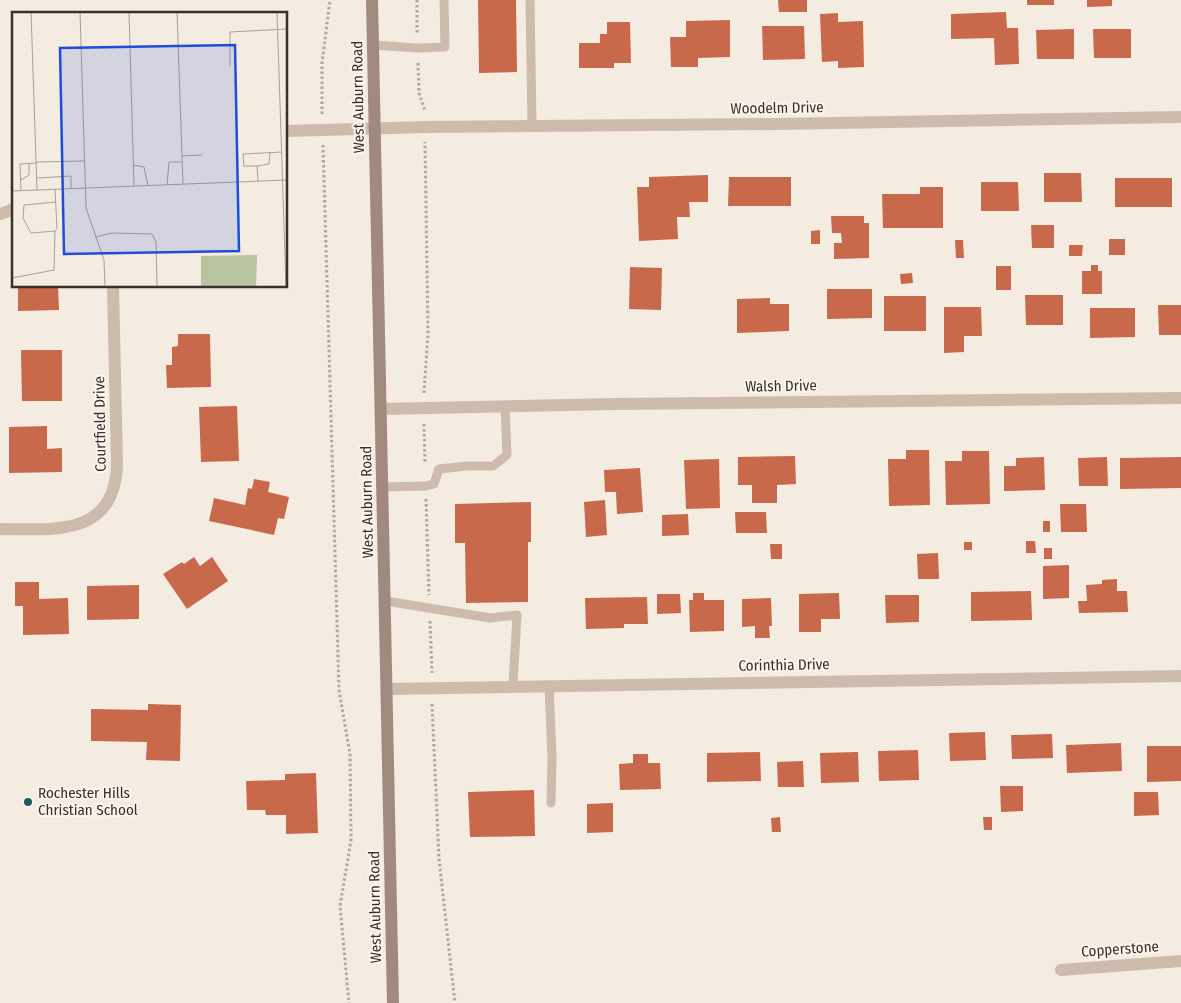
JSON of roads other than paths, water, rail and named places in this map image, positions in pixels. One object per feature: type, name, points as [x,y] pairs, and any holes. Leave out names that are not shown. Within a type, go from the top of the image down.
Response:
[{"type":"main road","name":"West Auburn Road","points":[[372,0],[388,689],[393,1003]]},
{"type":"street","name":"Woodelm Drive","points":[[288,131],[532,125],[777,124],[1181,117]]},
{"type":"street","points":[[0,214],[12,210]]},
{"type":"street","name":"Courtfield Drive","points":[[0,529],[56,529],[74,527],[92,519],[102,510],[115,488],[118,466],[113,288]]},
{"type":"street","name":"Walsh Drive","points":[[382,409],[1181,398]]},
{"type":"street","name":"Corinthia Drive","points":[[388,689],[514,685],[1181,676]]},
{"type":"street","name":"Copperstone","points":[[1062,970],[1181,961]]},
{"type":"lane","points":[[373,45],[418,48],[445,47],[444,0]]},
{"type":"lane","points":[[530,0],[532,125]]},
{"type":"lane","points":[[383,488],[434,484],[439,469],[493,466],[507,455],[505,406]]},
{"type":"lane","points":[[386,601],[490,618],[517,615],[514,685]]},
{"type":"lane","points":[[549,685],[552,757],[551,803]]},
{"type":"place","name":"Rochester Hills Christian School","points":[[28,802]]}]
